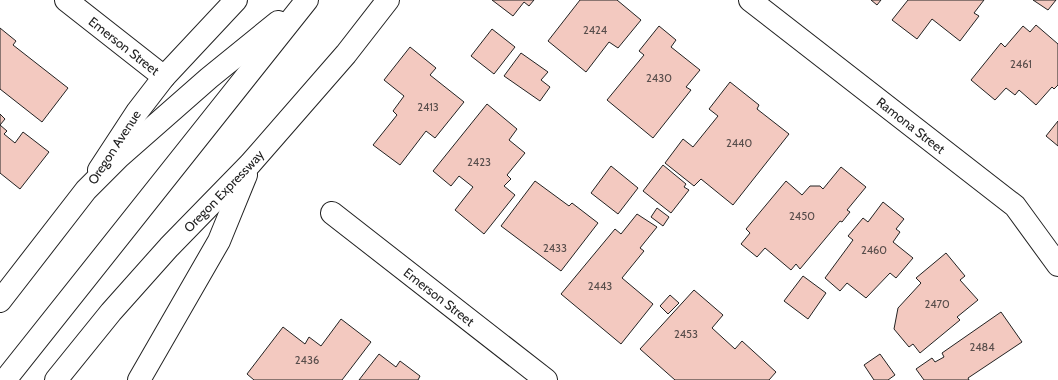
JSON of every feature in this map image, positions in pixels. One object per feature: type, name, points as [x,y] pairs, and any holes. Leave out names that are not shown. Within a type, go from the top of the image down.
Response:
[{"type":"main road","name":"Emerson Street","points":[[66,0],[164,77]]},
{"type":"main road","name":"Oregon Avenue","points":[[0,301],[86,190],[137,112],[164,77],[236,0]]},
{"type":"main road","points":[[86,190],[119,157],[174,108],[307,0]]},
{"type":"main road","points":[[5,380],[307,0]]},
{"type":"main road","name":"Oregon Expressway","points":[[56,380],[111,312],[169,247],[250,164],[346,54],[388,0]]},
{"type":"main road","name":"Ramona Street","points":[[750,0],[1015,206],[1058,265]]},
{"type":"main road","points":[[140,380],[219,241],[250,164]]},
{"type":"main road","name":"Emerson Street","points":[[332,213],[546,380]]},
{"type":"building","points":[[492,0],[534,0],[529,6],[524,2],[513,16]]},
{"type":"building","points":[[580,0],[617,0],[641,20],[618,48],[609,42],[586,72],[548,41]]},
{"type":"building","points":[[871,0],[881,0],[877,5]]},
{"type":"building","points":[[908,0],[984,0],[974,13],[979,16],[960,41],[932,19],[917,39],[892,20]]},
{"type":"building","points":[[1033,0],[1056,0],[1048,10]]},
{"type":"building","points":[[1036,25],[1058,44],[1058,85],[1054,89],[1052,87],[1036,105],[1019,90],[1015,95],[1006,88],[995,100],[971,80],[1001,43],[1005,47],[1023,26],[1030,32]]},
{"type":"building","points":[[659,26],[676,40],[671,47],[700,70],[686,87],[691,90],[653,138],[607,100],[644,55],[639,51]]},
{"type":"building","points":[[0,28],[16,41],[13,45],[68,88],[42,122],[0,89]]},
{"type":"building","points":[[492,29],[515,47],[494,74],[471,56]]},
{"type":"building","points":[[410,47],[436,68],[430,75],[464,102],[435,138],[426,131],[400,165],[373,145],[397,115],[393,111],[404,96],[384,80]]},
{"type":"building","points":[[521,53],[548,72],[541,80],[550,87],[540,101],[504,76]]},
{"type":"building","points":[[730,82],[759,105],[757,109],[789,134],[733,205],[701,179],[694,186],[665,163],[683,139],[693,147],[718,116],[709,109]]},
{"type":"building","points":[[487,104],[517,129],[509,140],[525,153],[507,175],[511,179],[504,186],[515,195],[484,234],[455,210],[473,187],[459,176],[451,186],[433,171]]},
{"type":"building","points":[[0,114],[5,119],[0,125]]},
{"type":"building","points":[[1058,121],[1058,146],[1046,136]]},
{"type":"building","points":[[0,125],[7,131],[4,134],[15,143],[23,132],[49,152],[20,189],[0,173]]},
{"type":"building","points":[[663,165],[686,184],[684,187],[689,190],[671,213],[643,191]]},
{"type":"building","points":[[611,166],[638,188],[618,214],[591,193]]},
{"type":"building","points":[[841,167],[866,187],[847,210],[850,212],[842,222],[840,221],[800,269],[796,264],[791,270],[765,248],[757,257],[741,244],[750,233],[746,229],[786,181],[802,195],[810,186],[820,186],[823,189]]},
{"type":"building","points":[[535,181],[569,206],[572,203],[598,223],[561,271],[501,226]]},
{"type":"building","points":[[883,202],[904,219],[896,229],[900,232],[893,242],[913,258],[896,278],[890,273],[866,298],[847,283],[840,291],[825,278],[853,240],[848,236],[863,218],[868,222]]},
{"type":"building","points":[[657,208],[669,217],[663,226],[651,217]]},
{"type":"building","points":[[637,214],[657,227],[640,248],[644,251],[622,278],[653,304],[621,344],[561,294],[615,229],[621,234]]},
{"type":"building","points":[[946,253],[965,276],[960,280],[978,300],[957,317],[960,320],[920,353],[913,344],[909,347],[894,329],[898,308],[921,283],[916,278]]},
{"type":"building","points":[[803,276],[826,293],[808,319],[784,301]]},
{"type":"building","points":[[694,290],[723,315],[712,328],[735,349],[742,341],[776,372],[769,380],[675,380],[640,349]]},
{"type":"building","points":[[670,295],[679,303],[668,314],[660,306]]},
{"type":"building","points":[[1001,312],[1022,342],[968,378],[969,380],[924,380],[916,369],[932,358],[935,362],[944,357],[942,353]]},
{"type":"building","points":[[341,319],[371,342],[342,380],[254,380],[247,374],[283,327],[305,344],[309,337],[321,346]]},
{"type":"building","points":[[379,354],[396,367],[400,361],[420,376],[418,380],[359,380]]},
{"type":"building","points":[[880,354],[895,375],[888,380],[874,380],[864,365]]}]
